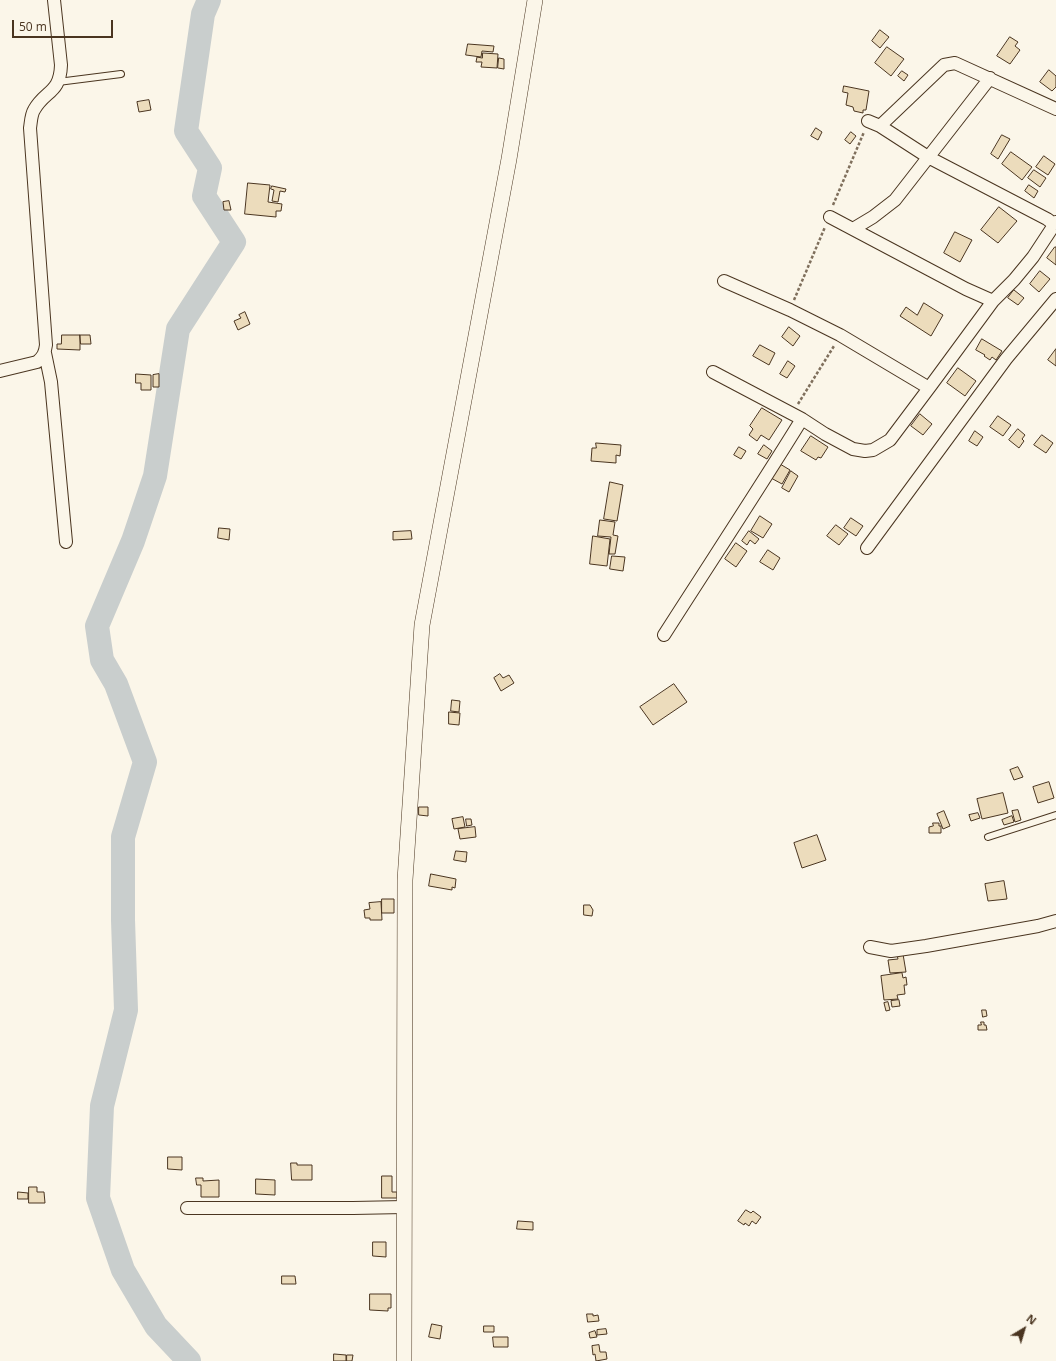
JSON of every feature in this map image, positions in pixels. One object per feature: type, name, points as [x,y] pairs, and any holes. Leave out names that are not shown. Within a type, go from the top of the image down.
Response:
[{"type":"street","points":[[54,0],[61,75],[58,82],[33,111],[30,128],[36,224],[45,315],[45,353],[51,382],[66,542]]},
{"type":"street","points":[[404,1361],[406,880],[422,625],[509,159],[535,0]]},
{"type":"street","points":[[880,126],[944,65],[955,63],[1056,109]]},
{"type":"street","points":[[853,229],[873,217],[894,200],[990,78]]},
{"type":"street","points":[[714,372],[797,416],[825,434],[854,449],[864,451],[873,450],[890,440],[993,301],[1014,280],[1055,223],[928,157],[880,126],[868,121]]},
{"type":"street","points":[[830,217],[966,289],[993,301]]},
{"type":"street","points":[[724,282],[790,310],[840,335],[929,388]]},
{"type":"street","points":[[867,548],[1006,359],[1056,300]]},
{"type":"street","points":[[0,371],[37,362],[45,353]]},
{"type":"street","points":[[664,635],[733,526],[752,500],[797,416]]},
{"type":"street","points":[[870,947],[891,951],[1056,922]]},
{"type":"street","points":[[187,1208],[404,1207]]},
{"type":"lane","points":[[58,82],[121,74]]},
{"type":"lane","points":[[988,837],[1056,816]]},
{"type":"path","points":[[797,416],[840,335]]},
{"type":"building","points":[[880,30],[889,37],[880,48],[872,41]]},
{"type":"building","points":[[1010,37],[1018,42],[1015,46],[1020,50],[1010,64],[997,56]]},
{"type":"building","points":[[468,44],[494,46],[493,52],[482,51],[481,57],[466,55]]},
{"type":"building","points":[[887,47],[904,59],[891,76],[875,63]]},
{"type":"building","points":[[483,53],[498,54],[497,68],[481,67],[482,62],[476,62],[477,57],[482,58]]},
{"type":"building","points":[[499,58],[504,59],[504,69],[498,68]]},
{"type":"building","points":[[1049,70],[1056,76],[1056,87],[1052,91],[1040,82]]},
{"type":"building","points":[[902,71],[908,75],[904,81],[898,76]]},
{"type":"building","points":[[844,86],[869,91],[866,110],[863,110],[863,113],[854,111],[853,107],[846,105],[848,93],[843,92]]},
{"type":"building","points":[[149,100],[151,110],[139,112],[137,102]]},
{"type":"building","points":[[816,128],[822,132],[818,140],[811,136]]},
{"type":"building","points":[[851,132],[856,136],[850,144],[845,140]]},
{"type":"building","points":[[1002,135],[1010,139],[998,159],[991,154]]},
{"type":"building","points":[[1011,152],[1032,167],[1022,180],[1002,164]]},
{"type":"building","points":[[1044,156],[1055,164],[1048,175],[1036,167]]},
{"type":"building","points":[[1034,170],[1046,178],[1040,187],[1028,178]]},
{"type":"building","points":[[248,183],[270,185],[268,202],[282,204],[281,211],[276,211],[276,217],[245,214]]},
{"type":"building","points":[[1029,185],[1038,191],[1034,198],[1025,191]]},
{"type":"building","points":[[272,186],[286,189],[285,192],[280,191],[278,202],[272,201],[274,190],[271,189]]},
{"type":"building","points":[[229,201],[231,210],[224,210],[223,202]]},
{"type":"building","points":[[999,207],[1017,221],[998,243],[981,230]]},
{"type":"building","points":[[955,232],[972,240],[960,262],[944,253]]},
{"type":"building","points":[[1056,247],[1056,265],[1047,258]]},
{"type":"building","points":[[1040,271],[1050,279],[1039,292],[1030,284]]},
{"type":"building","points":[[1014,290],[1024,298],[1018,305],[1008,298]]},
{"type":"building","points":[[924,303],[943,315],[931,336],[900,316],[906,307],[917,315]]},
{"type":"building","points":[[245,312],[250,324],[238,330],[234,321],[241,318],[239,315]]},
{"type":"building","points":[[789,327],[800,336],[793,346],[782,337]]},
{"type":"building","points":[[62,335],[80,335],[80,350],[57,349],[57,344],[61,344]]},
{"type":"building","points":[[80,335],[90,335],[91,344],[81,344]]},
{"type":"building","points":[[982,339],[1002,351],[996,360],[992,357],[990,360],[976,350]]},
{"type":"building","points":[[760,345],[775,353],[769,365],[753,356]]},
{"type":"building","points":[[1056,349],[1056,366],[1048,360]]},
{"type":"building","points":[[788,361],[795,366],[787,378],[780,374]]},
{"type":"building","points":[[958,368],[976,381],[965,396],[947,383]]},
{"type":"building","points":[[136,374],[151,375],[151,390],[141,390],[141,383],[136,383]]},
{"type":"building","points":[[159,374],[159,387],[153,387],[153,375]]},
{"type":"building","points":[[762,408],[782,420],[769,440],[761,435],[757,441],[749,435],[753,429],[750,426]]},
{"type":"building","points":[[920,414],[932,424],[923,435],[911,426]]},
{"type":"building","points":[[998,416],[1011,425],[1003,436],[990,427]]},
{"type":"building","points":[[1018,429],[1025,435],[1022,439],[1024,441],[1019,448],[1009,440]]},
{"type":"building","points":[[975,431],[983,437],[977,446],[969,441]]},
{"type":"building","points":[[1042,435],[1053,443],[1046,453],[1034,445]]},
{"type":"building","points":[[811,436],[828,447],[821,458],[818,457],[816,460],[801,451]]},
{"type":"building","points":[[596,443],[621,445],[620,456],[616,455],[616,463],[591,461],[592,448],[596,448]]},
{"type":"building","points":[[764,445],[772,451],[767,459],[758,454]]},
{"type":"building","points":[[739,447],[746,451],[741,459],[734,455]]},
{"type":"building","points":[[780,464],[790,470],[782,484],[771,478]]},
{"type":"building","points":[[791,471],[798,476],[789,492],[782,488]]},
{"type":"building","points":[[610,482],[623,485],[617,521],[604,519]]},
{"type":"building","points":[[760,516],[772,524],[763,538],[751,531]]},
{"type":"building","points":[[851,518],[863,526],[856,536],[844,528]]},
{"type":"building","points":[[600,520],[615,522],[613,535],[618,536],[615,554],[609,554],[611,537],[598,536]]},
{"type":"building","points":[[836,525],[848,534],[839,545],[827,536]]},
{"type":"building","points":[[219,528],[230,529],[229,540],[218,538]]},
{"type":"building","points":[[411,531],[412,539],[393,540],[393,532]]},
{"type":"building","points":[[749,531],[759,539],[755,544],[750,540],[747,545],[742,541]]},
{"type":"building","points":[[593,536],[610,539],[607,566],[590,564]]},
{"type":"building","points":[[736,543],[747,551],[736,567],[725,559]]},
{"type":"building","points":[[768,550],[780,558],[773,570],[760,562]]},
{"type":"building","points":[[612,556],[625,557],[623,571],[610,569]]},
{"type":"building","points":[[500,674],[503,678],[509,675],[514,683],[501,691],[494,678]]},
{"type":"building","points":[[674,684],[687,702],[653,725],[640,707]]},
{"type":"building","points":[[452,700],[460,701],[459,712],[451,711]]},
{"type":"building","points":[[449,712],[460,713],[459,725],[449,724]]},
{"type":"building","points":[[1018,767],[1023,777],[1014,780],[1010,770]]},
{"type":"building","points":[[1049,782],[1054,798],[1038,803],[1033,787]]},
{"type":"building","points":[[1003,793],[1008,813],[982,819],[977,799]]},
{"type":"building","points":[[419,807],[428,807],[428,816],[419,815]]},
{"type":"building","points":[[1018,810],[1021,820],[1015,822],[1012,811]]},
{"type":"building","points":[[944,811],[950,826],[943,829],[937,814]]},
{"type":"building","points":[[978,813],[980,818],[971,821],[969,815]]},
{"type":"building","points":[[1012,816],[1014,822],[1004,825],[1002,820]]},
{"type":"building","points":[[463,817],[465,827],[454,829],[452,819]]},
{"type":"building","points":[[466,819],[471,819],[472,825],[467,826]]},
{"type":"building","points":[[933,823],[939,823],[939,826],[941,826],[941,833],[929,833],[929,827],[933,826]]},
{"type":"building","points":[[475,827],[476,837],[460,839],[458,829]]},
{"type":"building","points":[[817,835],[826,860],[802,868],[794,843]]},
{"type":"building","points":[[456,851],[467,852],[466,862],[454,860]]},
{"type":"building","points":[[431,874],[456,879],[455,888],[452,887],[452,890],[429,886]]},
{"type":"building","points":[[1004,881],[1007,899],[988,901],[985,884]]},
{"type":"building","points":[[382,899],[394,899],[394,913],[382,913]]},
{"type":"building","points":[[381,902],[382,920],[370,920],[370,918],[365,918],[364,910],[370,909],[369,903]]},
{"type":"building","points":[[584,905],[590,905],[593,910],[592,916],[584,915]]},
{"type":"building","points":[[903,954],[906,972],[890,973],[888,960],[898,959],[897,955]]},
{"type":"building","points":[[902,973],[903,978],[906,977],[907,985],[904,985],[905,994],[897,995],[898,999],[884,1000],[881,976]]},
{"type":"building","points":[[899,1000],[900,1006],[892,1007],[891,1001]]},
{"type":"building","points":[[888,1002],[890,1010],[886,1011],[884,1003]]},
{"type":"building","points":[[982,1010],[986,1010],[987,1016],[983,1017]]},
{"type":"building","points":[[981,1022],[984,1022],[987,1030],[978,1030],[978,1025],[981,1025]]},
{"type":"building","points":[[168,1157],[182,1157],[182,1170],[168,1169]]},
{"type":"building","points":[[291,1163],[297,1163],[297,1165],[312,1165],[312,1180],[292,1180]]},
{"type":"building","points":[[382,1176],[392,1176],[392,1192],[397,1192],[397,1198],[382,1198]]},
{"type":"building","points":[[196,1178],[203,1178],[203,1181],[219,1180],[219,1197],[201,1197],[201,1185],[197,1185]]},
{"type":"building","points":[[256,1179],[275,1180],[275,1195],[256,1194]]},
{"type":"building","points":[[29,1187],[37,1187],[37,1192],[44,1192],[45,1203],[29,1203]]},
{"type":"building","points":[[18,1192],[28,1193],[28,1199],[18,1199]]},
{"type":"building","points":[[746,1210],[751,1213],[753,1211],[761,1217],[756,1224],[752,1221],[749,1226],[738,1221]]},
{"type":"building","points":[[518,1221],[533,1222],[533,1230],[517,1229]]},
{"type":"building","points":[[373,1242],[386,1242],[386,1257],[373,1256]]},
{"type":"building","points":[[282,1276],[295,1276],[296,1284],[282,1284]]},
{"type":"building","points":[[370,1294],[391,1294],[391,1308],[388,1308],[388,1311],[370,1310]]},
{"type":"building","points":[[587,1314],[593,1314],[593,1316],[598,1315],[599,1321],[588,1322]]},
{"type":"building","points":[[432,1324],[442,1326],[440,1339],[429,1337]]},
{"type":"building","points":[[484,1326],[494,1326],[494,1332],[484,1332]]},
{"type":"building","points":[[606,1329],[607,1334],[597,1335],[597,1330]]},
{"type":"building","points":[[595,1331],[597,1337],[590,1338],[589,1333]]},
{"type":"building","points":[[493,1337],[508,1337],[508,1347],[494,1347]]},
{"type":"building","points":[[599,1345],[600,1352],[606,1352],[607,1359],[596,1361],[595,1354],[593,1355],[592,1346]]},
{"type":"building","points":[[334,1354],[346,1355],[346,1361],[334,1361]]},
{"type":"building","points":[[347,1355],[353,1355],[352,1361],[347,1361]]},
{"type":"waterway","points":[[189,1361],[156,1326],[123,1270],[98,1198],[102,1106],[126,1010],[123,920],[123,837],[145,762],[116,684],[102,660],[97,626],[133,541],[155,476],[178,329],[234,242],[204,196],[210,168],[186,131],[203,14],[209,0]]}]
